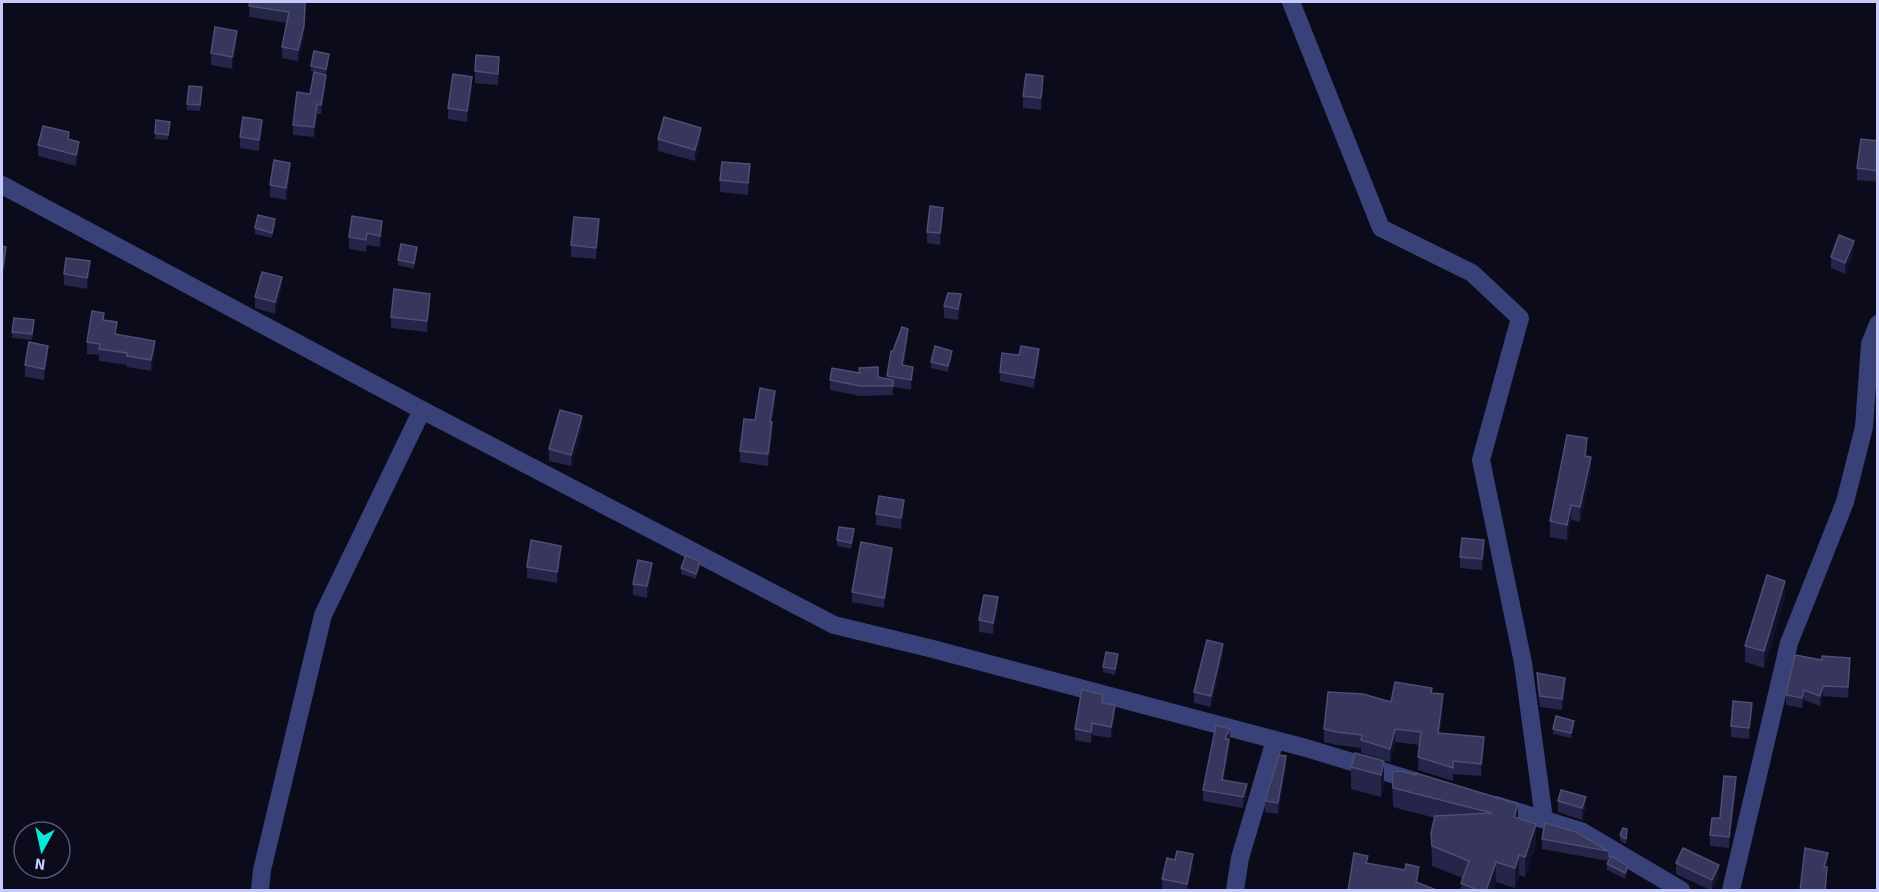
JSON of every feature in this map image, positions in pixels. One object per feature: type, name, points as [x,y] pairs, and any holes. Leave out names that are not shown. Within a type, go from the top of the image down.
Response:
[{"type":"street","points":[[1291,2],[1381,228],[1472,273],[1520,318],[1481,460],[1523,663],[1544,819]]},
{"type":"street","points":[[2,185],[422,410],[834,625],[941,651],[1275,740],[1431,785]]},
{"type":"street","points":[[1731,891],[1789,643],[1845,502],[1864,427],[1870,344],[1878,324]]},
{"type":"street","points":[[260,891],[262,870],[322,615],[422,410]]},
{"type":"street","points":[[1235,891],[1240,858],[1275,740]]},
{"type":"street","points":[[1476,799],[1581,831],[1681,891]]},
{"type":"building","points":[[250,2],[305,2],[304,26],[298,50],[282,47],[289,12],[249,6]]},
{"type":"building","points":[[215,27],[237,31],[232,57],[211,53]]},
{"type":"building","points":[[314,51],[329,54],[326,69],[311,66]]},
{"type":"building","points":[[476,55],[499,57],[498,74],[475,71]]},
{"type":"building","points":[[314,72],[326,75],[321,105],[317,104],[314,127],[293,125],[297,92],[310,94]]},
{"type":"building","points":[[453,74],[472,77],[467,111],[448,108]]},
{"type":"building","points":[[1026,74],[1043,76],[1041,98],[1023,96]]},
{"type":"building","points":[[189,86],[202,87],[200,105],[187,104]]},
{"type":"building","points":[[243,117],[262,120],[259,140],[240,137]]},
{"type":"building","points":[[664,117],[701,128],[695,150],[658,139]]},
{"type":"building","points":[[156,120],[170,122],[168,135],[155,133]]},
{"type":"building","points":[[43,126],[69,132],[68,139],[79,142],[76,155],[38,145]]},
{"type":"building","points":[[1861,139],[1878,141],[1878,171],[1857,168]]},
{"type":"building","points":[[274,160],[290,163],[286,188],[270,185]]},
{"type":"building","points":[[722,162],[750,164],[748,183],[720,180]]},
{"type":"building","points":[[930,206],[943,208],[940,233],[927,232]]},
{"type":"building","points":[[258,215],[275,219],[272,233],[255,228]]},
{"type":"building","points":[[352,216],[382,221],[380,236],[367,233],[366,240],[349,237]]},
{"type":"building","points":[[574,217],[599,219],[596,248],[571,245]]},
{"type":"building","points":[[1839,235],[1854,241],[1845,263],[1831,257]]},
{"type":"building","points":[[401,244],[417,247],[414,263],[398,260]]},
{"type":"building","points":[[2,246],[6,247],[3,267],[2,267]]},
{"type":"building","points":[[66,258],[90,261],[87,278],[64,274]]},
{"type":"building","points":[[262,272],[282,277],[275,302],[255,297]]},
{"type":"building","points":[[394,289],[430,294],[427,321],[391,317]]},
{"type":"building","points":[[948,293],[961,294],[958,309],[944,306]]},
{"type":"building","points":[[92,311],[104,313],[103,320],[117,322],[115,334],[155,341],[151,360],[127,356],[127,353],[99,349],[100,344],[87,342]]},
{"type":"building","points":[[14,318],[34,320],[32,334],[12,332]]},
{"type":"building","points":[[902,327],[908,329],[902,365],[913,367],[911,380],[887,376],[891,351],[893,351]]},
{"type":"building","points":[[29,342],[48,346],[44,369],[25,365]]},
{"type":"building","points":[[935,346],[952,351],[948,366],[931,362]]},
{"type":"building","points":[[1021,346],[1039,349],[1034,378],[1000,372],[1002,353],[1019,355]]},
{"type":"building","points":[[878,367],[878,377],[893,380],[893,386],[860,386],[830,380],[832,368],[860,373],[859,368]]},
{"type":"building","points":[[760,388],[775,391],[768,454],[740,451],[744,419],[755,420]]},
{"type":"building","points":[[560,410],[582,416],[571,455],[549,449]]},
{"type":"building","points":[[1567,435],[1587,438],[1585,456],[1591,457],[1580,507],[1571,505],[1567,525],[1550,521]]},
{"type":"building","points":[[879,496],[904,500],[901,518],[876,514]]},
{"type":"building","points":[[839,527],[854,529],[851,543],[837,540]]},
{"type":"building","points":[[1462,538],[1484,540],[1482,559],[1460,557]]},
{"type":"building","points":[[531,540],[561,546],[557,572],[527,567]]},
{"type":"building","points":[[861,542],[892,548],[884,598],[852,592]]},
{"type":"building","points":[[686,555],[700,562],[696,574],[681,568]]},
{"type":"building","points":[[638,560],[652,563],[647,586],[633,584]]},
{"type":"building","points":[[1767,575],[1785,581],[1764,651],[1745,646]]},
{"type":"building","points":[[984,595],[998,597],[993,623],[979,620]]},
{"type":"building","points":[[1207,640],[1223,644],[1211,696],[1194,692]]},
{"type":"building","points":[[1106,652],[1118,654],[1115,669],[1103,667]]},
{"type":"building","points":[[1795,655],[1822,660],[1822,656],[1850,658],[1848,687],[1823,686],[1820,696],[1804,690],[1802,698],[1786,695]]},
{"type":"building","points":[[1537,673],[1565,678],[1562,699],[1540,696]]},
{"type":"building","points":[[1395,682],[1432,688],[1431,693],[1443,694],[1438,733],[1484,737],[1481,764],[1453,761],[1453,768],[1418,757],[1421,732],[1395,729],[1390,749],[1361,740],[1362,735],[1324,729],[1328,692],[1363,694],[1391,702]]},
{"type":"building","points":[[1082,689],[1103,695],[1102,703],[1115,705],[1111,727],[1092,723],[1091,732],[1075,729]]},
{"type":"building","points":[[1733,701],[1752,703],[1749,728],[1731,726]]},
{"type":"building","points":[[1556,716],[1574,721],[1571,733],[1553,729]]},
{"type":"building","points":[[1216,725],[1230,729],[1225,739],[1229,739],[1222,780],[1247,784],[1243,797],[1203,790]]},
{"type":"building","points":[[1355,753],[1384,761],[1381,775],[1351,767]]},
{"type":"building","points":[[1279,755],[1286,756],[1278,803],[1265,801]]},
{"type":"building","points":[[1401,771],[1416,775],[1416,773],[1518,804],[1514,817],[1536,824],[1525,857],[1519,855],[1515,868],[1496,862],[1486,891],[1480,891],[1461,883],[1469,861],[1432,846],[1431,833],[1435,816],[1492,813],[1393,788],[1392,772]]},
{"type":"building","points":[[1724,776],[1736,777],[1729,837],[1710,835],[1712,818],[1720,818]]},
{"type":"building","points":[[1561,790],[1586,797],[1582,808],[1558,801]]},
{"type":"building","points":[[1545,823],[1576,832],[1608,851],[1542,839]]},
{"type":"building","points":[[1623,828],[1627,829],[1626,839],[1620,835]]},
{"type":"building","points":[[1683,848],[1719,865],[1712,880],[1676,863]]},
{"type":"building","points":[[1805,848],[1828,853],[1824,867],[1827,867],[1825,891],[1800,891]]},
{"type":"building","points":[[1177,851],[1193,854],[1187,884],[1162,879],[1167,858],[1175,860]]},
{"type":"building","points":[[1354,853],[1368,856],[1366,863],[1405,870],[1406,864],[1419,867],[1416,882],[1439,891],[1348,891]]},
{"type":"building","points":[[1611,856],[1628,866],[1625,873],[1607,864]]}]
